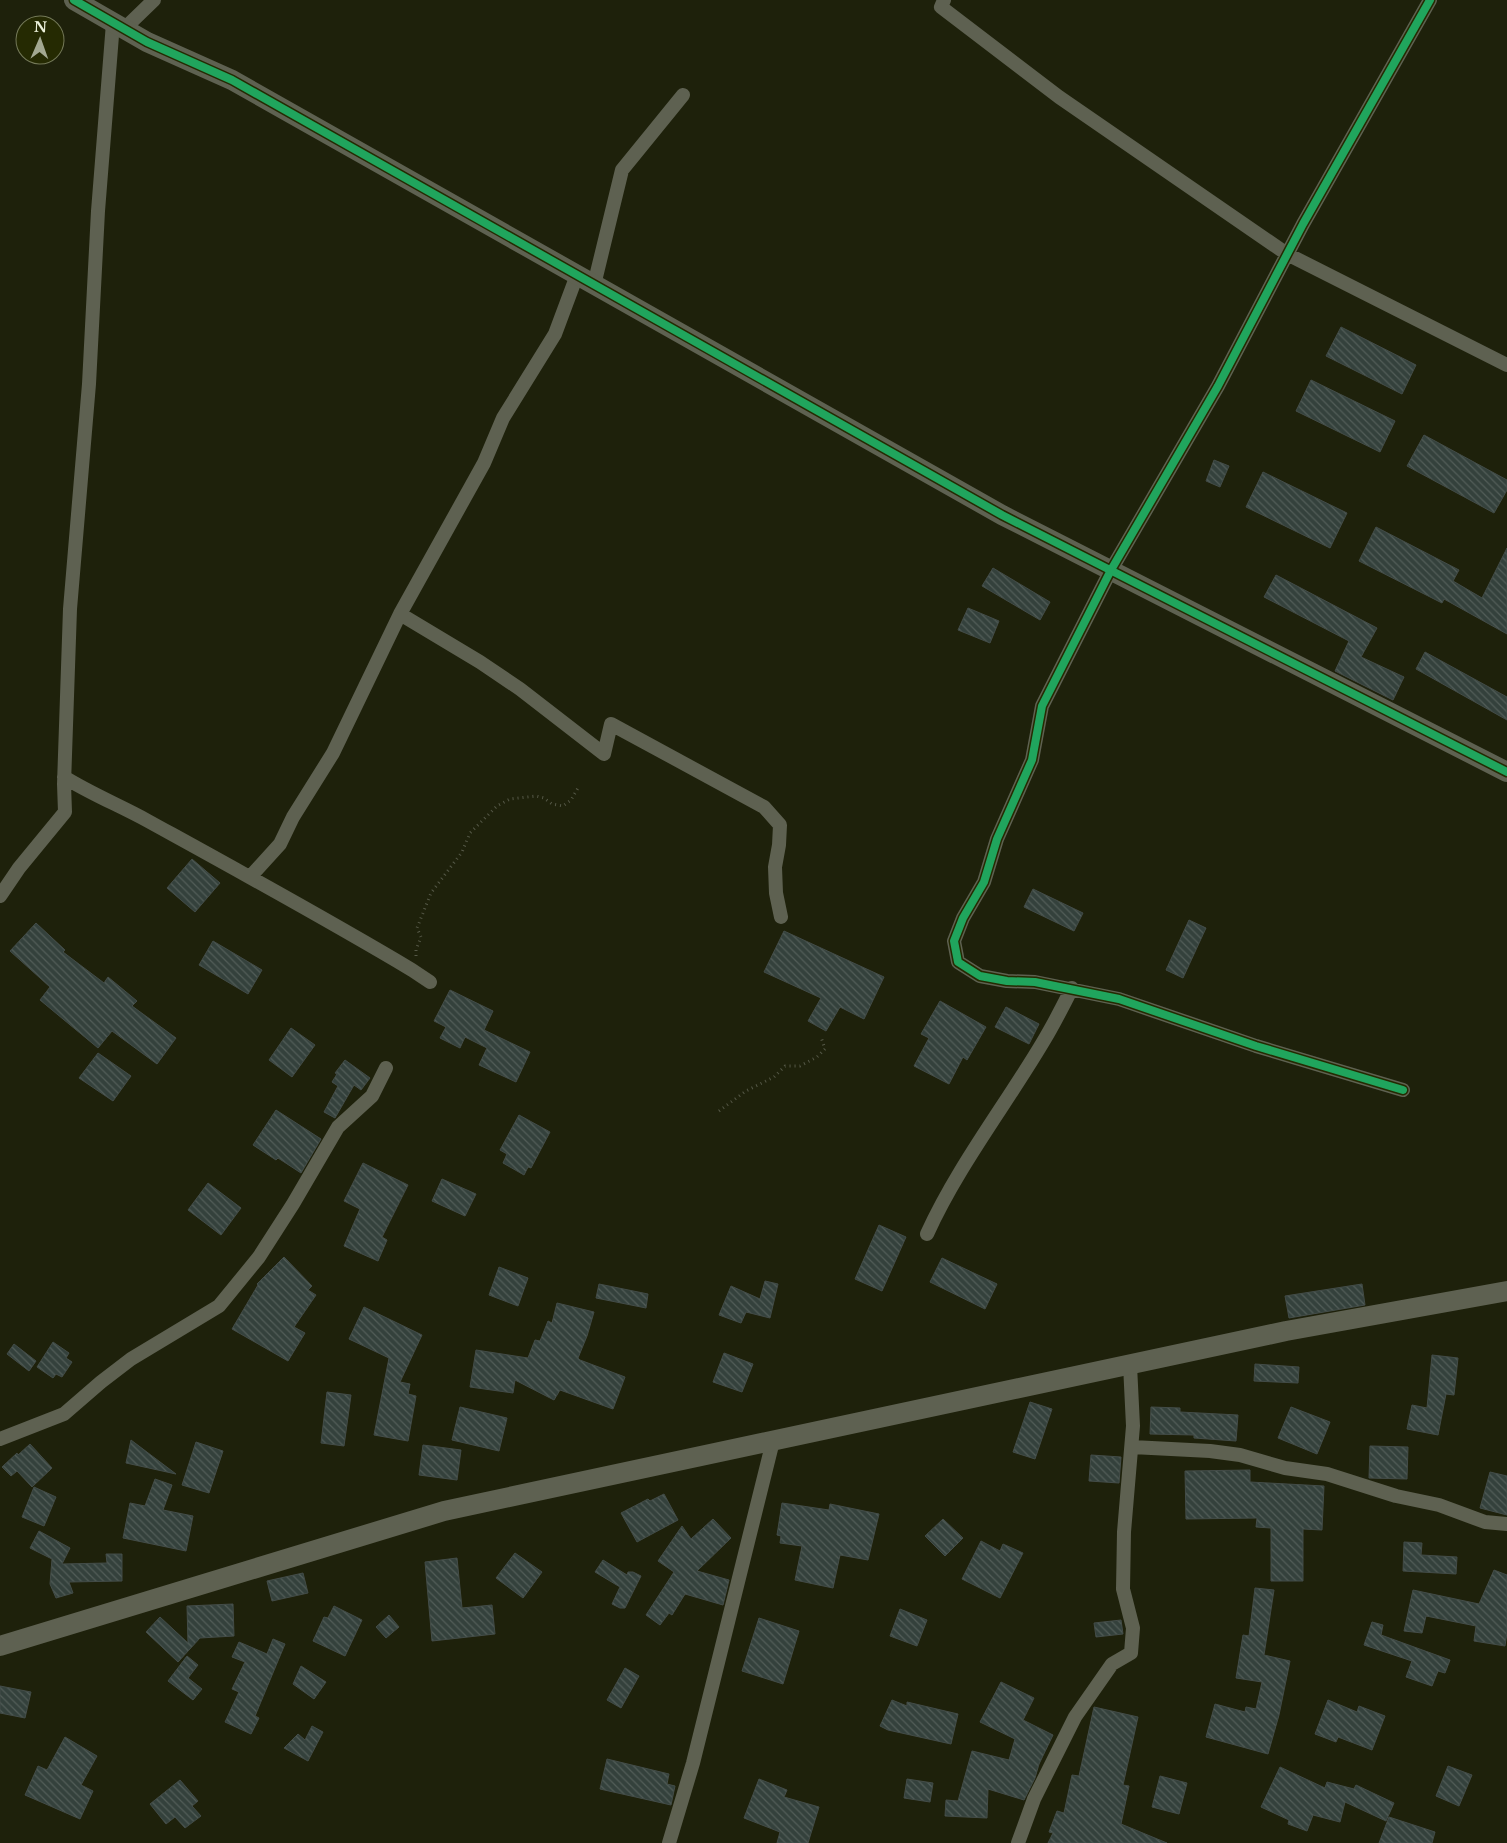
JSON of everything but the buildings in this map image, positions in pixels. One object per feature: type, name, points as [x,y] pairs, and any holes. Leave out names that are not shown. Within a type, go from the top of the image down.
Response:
[{"type":"street","points":[[74,0],[147,42],[232,80],[1002,515],[1507,772]]},
{"type":"street","points":[[0,896],[39,842],[65,812],[64,778],[70,609],[89,384],[98,211],[118,26],[154,0]]},
{"type":"street","points":[[944,0],[941,7],[1059,97],[1287,254],[1507,365]]},
{"type":"street","points":[[1403,1090],[1256,1046],[1119,999],[1072,988],[980,976],[958,962],[954,941],[963,918],[984,882],[997,838],[1032,760],[1042,706],[1111,570],[1218,386],[1287,254],[1430,0]]},
{"type":"street","points":[[250,877],[280,844],[293,818],[333,753],[400,614],[484,463],[503,418],[586,280],[622,170],[683,95]]},
{"type":"street","points":[[400,614],[480,662],[520,689],[604,754],[611,724],[764,807],[780,825],[775,867],[776,893],[781,917]]},
{"type":"street","points":[[64,778],[276,890],[430,982]]},
{"type":"street","points":[[927,1234],[938,1209],[988,1126],[1043,1042],[1072,988]]},
{"type":"street","points":[[0,1439],[64,1414],[131,1359],[219,1306],[259,1257],[294,1204],[338,1127],[372,1096],[386,1068]]},
{"type":"street","points":[[0,1646],[444,1511],[1286,1331],[1507,1291]]},
{"type":"street","points":[[1018,1843],[1034,1799],[1075,1717],[1112,1664],[1131,1653],[1133,1628],[1123,1589],[1124,1532],[1133,1426],[1130,1365]]},
{"type":"street","points":[[669,1843],[693,1763],[773,1441]]},
{"type":"street","points":[[1132,1447],[1210,1450],[1240,1455],[1285,1468],[1327,1474],[1396,1496],[1439,1505],[1485,1522],[1507,1524]]},
{"type":"path","points":[[412,970],[416,965],[416,950],[421,937],[417,928],[420,919],[431,894],[462,852],[470,833],[497,806],[510,799],[536,796],[544,798],[552,804],[563,806],[571,800],[578,788]]},
{"type":"path","points":[[719,1111],[746,1091],[774,1077],[785,1066],[800,1066],[816,1058],[825,1049],[821,1037]]},
{"type":"cycle path","points":[[74,0],[147,42],[232,80],[1002,515],[1507,772]]},
{"type":"cycle path","points":[[1403,1090],[1256,1046],[1119,999],[1035,982],[1007,981],[980,976],[958,962],[954,941],[963,918],[984,882],[997,839],[1032,760],[1042,706],[1111,570],[1218,386],[1303,224],[1430,0]]}]
